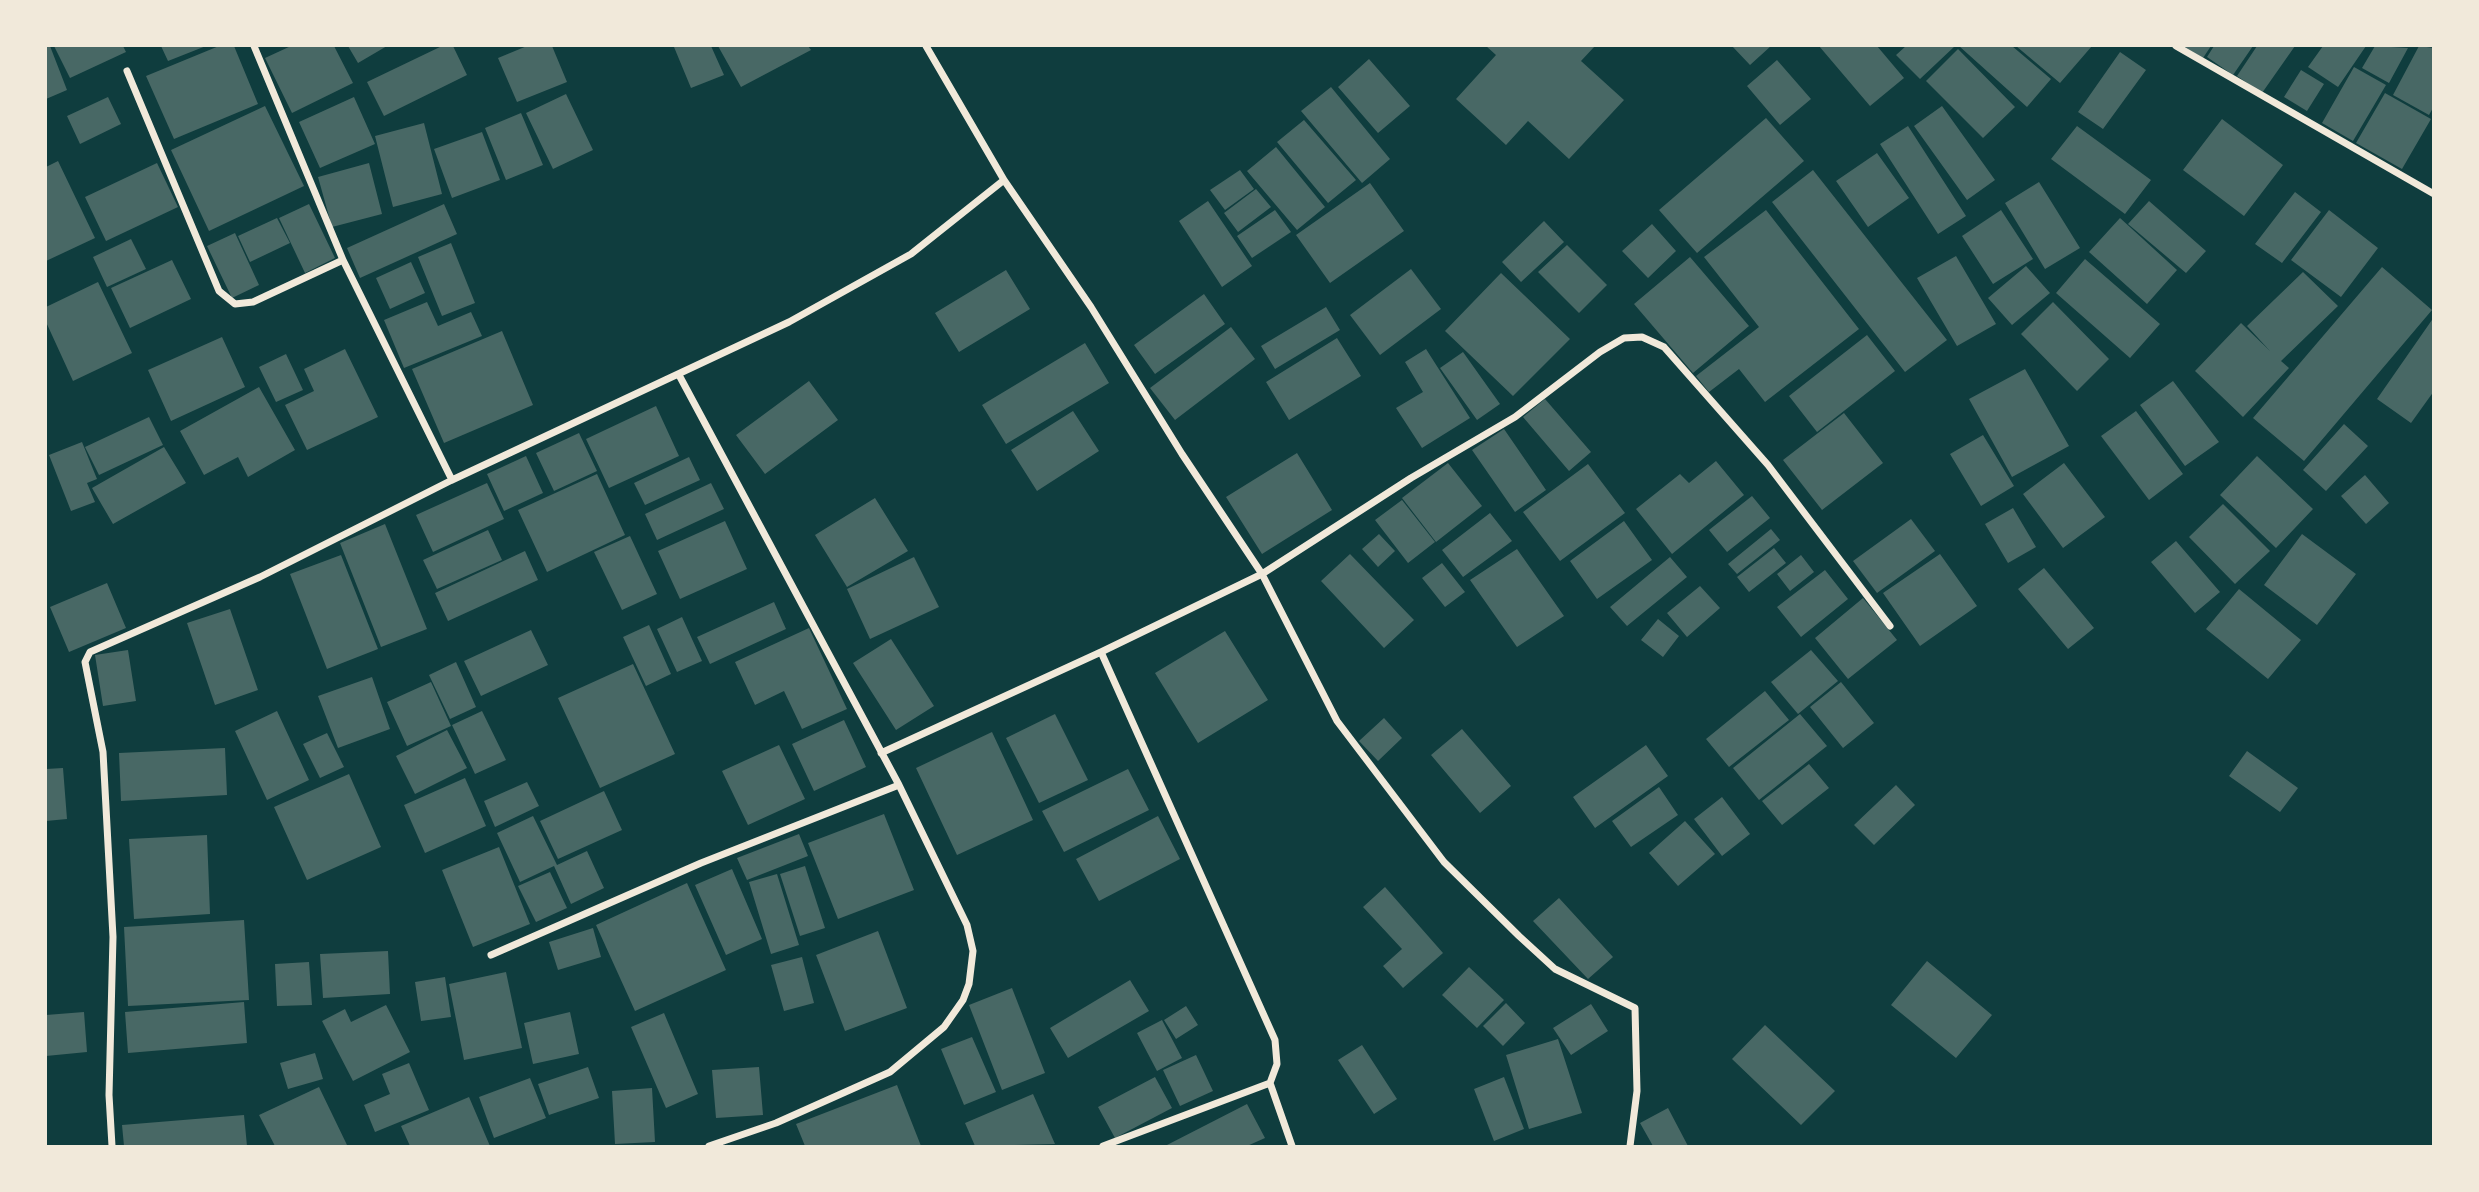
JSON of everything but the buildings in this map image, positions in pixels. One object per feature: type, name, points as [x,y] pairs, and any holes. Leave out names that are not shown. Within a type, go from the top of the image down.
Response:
[{"type":"street","points":[[254,46],[343,260],[452,480]]},
{"type":"street","points":[[926,46],[1004,180],[1091,307],[1182,454],[1262,574],[1337,721],[1444,862],[1555,969],[1635,1007],[1637,1091],[1630,1146]]},
{"type":"street","points":[[2176,46],[2434,194]]},
{"type":"street","points":[[127,71],[219,291],[235,304],[253,302],[343,260]]},
{"type":"street","points":[[112,1146],[109,1095],[113,937],[103,752],[86,673],[86,657],[90,652],[260,578],[452,480],[789,323],[911,254],[1004,180]]},
{"type":"street","points":[[881,752],[1101,652],[1262,574],[1422,471],[1515,417],[1600,352],[1625,338],[1642,337],[1664,347],[1768,465],[1890,626]]},
{"type":"street","points":[[679,375],[899,785],[967,925],[973,965],[963,1000],[944,1027],[890,1072],[776,1124],[709,1146]]},
{"type":"street","points":[[1101,652],[1275,1040],[1277,1064],[1270,1083],[1292,1146]]},
{"type":"street","points":[[491,955],[701,863],[899,785]]},
{"type":"street","points":[[1103,1146],[1270,1083]]}]
